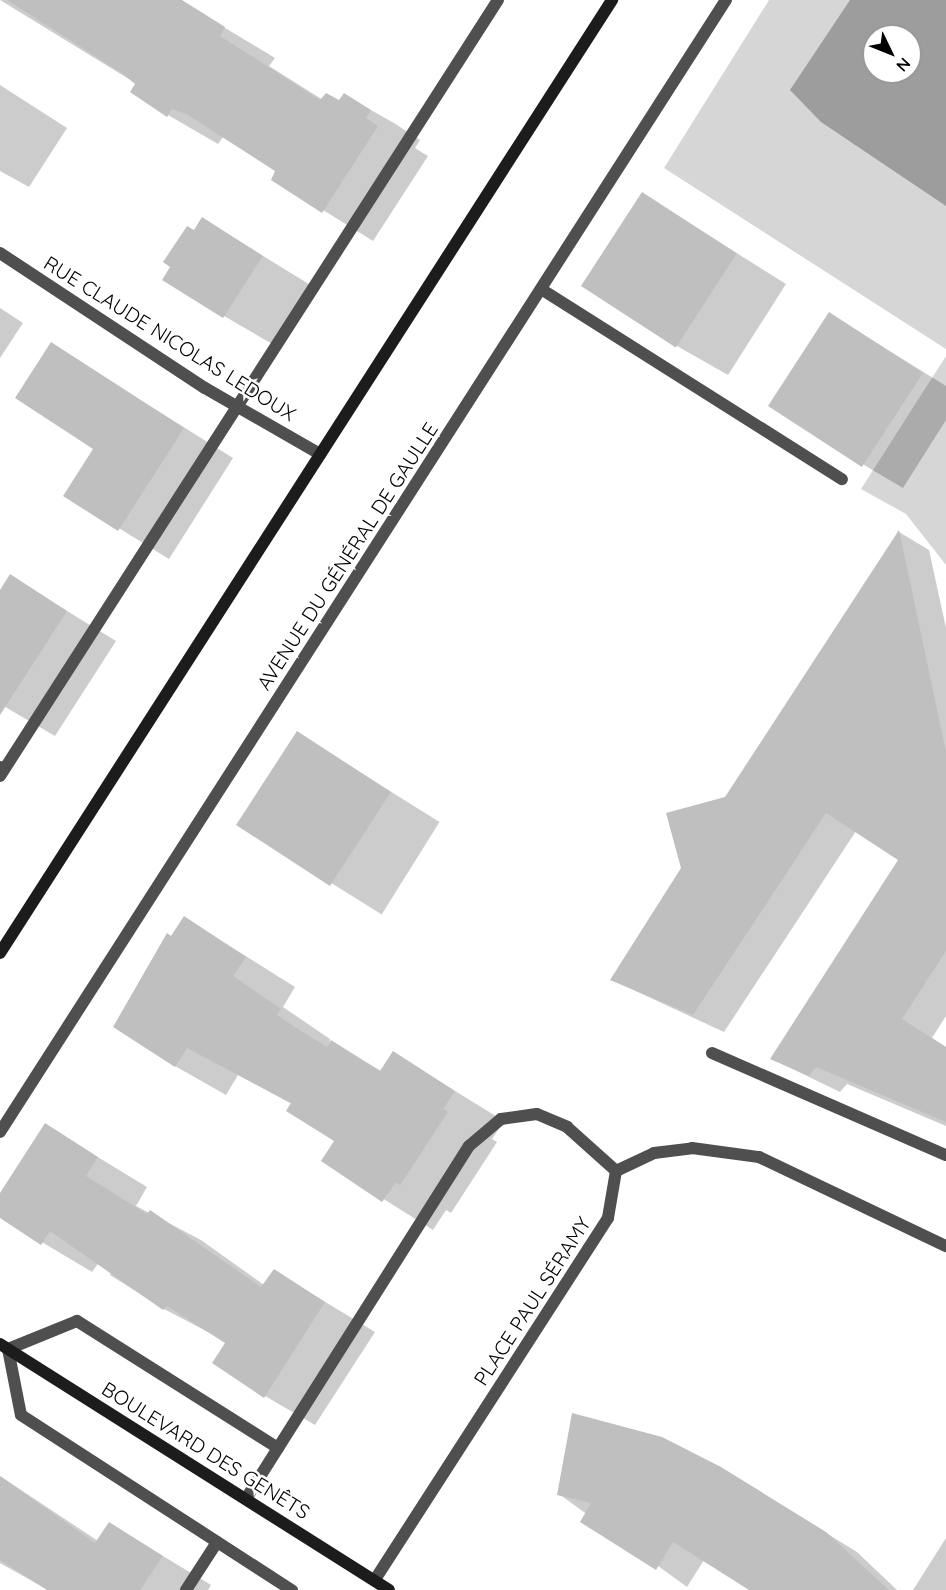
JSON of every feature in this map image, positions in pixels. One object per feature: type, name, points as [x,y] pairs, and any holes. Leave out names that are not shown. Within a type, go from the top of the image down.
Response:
[{"type":"main road","points":[[0,952],[612,0]]},
{"type":"main road","name":"BOULEVARD DES GENÊTS","points":[[4,1347],[247,1497],[389,1590]]},
{"type":"street","points":[[1,770],[498,0]]},
{"type":"street","name":"AVENUE DU GÉNÉRAL DE GAULLE","points":[[0,1132],[726,0]]},
{"type":"street","name":"RUE CLAUDE NICOLAS LEDOUX","points":[[0,254],[237,407],[320,454]]},
{"type":"street","points":[[541,289],[842,479]]},
{"type":"street","points":[[712,1053],[946,1155]]},
{"type":"street","points":[[247,1497],[469,1146],[501,1119],[537,1114],[567,1127],[616,1171],[654,1153],[692,1148],[759,1157],[946,1246]]},
{"type":"street","name":"PLACE PAUL SÉRAMY","points":[[375,1580],[608,1218],[616,1171]]},
{"type":"street","points":[[278,1448],[78,1321],[4,1347],[21,1415],[292,1590]]},
{"type":"street","points":[[186,1590],[217,1542]]},
{"type":"shaded area","points":[[769,0],[946,0],[946,349],[664,168]]},
{"type":"shaded area","points":[[850,0],[946,0],[946,206],[821,122],[790,90]]},
{"type":"shaded area","points":[[946,356],[946,565],[906,514],[861,489]]},
{"type":"building","points":[[7,0],[182,0],[225,27],[220,36],[320,100],[326,93],[339,100],[344,93],[371,110],[366,118],[378,126],[322,213],[271,180],[275,171],[188,115],[172,109],[167,117],[130,92],[135,84],[123,74]]},
{"type":"building","points":[[642,192],[737,254],[676,347],[581,286]]},
{"type":"building","points":[[202,217],[263,256],[223,318],[162,280],[170,267],[163,262],[187,226],[194,230]]},
{"type":"building","points":[[829,312],[923,373],[862,467],[768,406]]},
{"type":"building","points":[[51,342],[184,428],[118,531],[63,496],[93,449],[15,398]]},
{"type":"building","points":[[899,530],[946,752],[946,951],[902,1019],[946,1047],[946,1122],[816,1067],[809,1076],[770,1059],[898,860],[826,813],[693,1015],[610,980],[681,868],[666,813],[725,797]]},
{"type":"building","points":[[10,574],[67,611],[0,715],[0,590]]},
{"type":"building","points":[[297,731],[391,792],[330,886],[236,825]]},
{"type":"building","points":[[184,916],[246,957],[233,976],[281,1009],[277,1015],[301,1031],[327,1047],[331,1040],[380,1071],[393,1051],[455,1091],[443,1109],[448,1112],[400,1185],[396,1182],[382,1202],[321,1161],[334,1141],[286,1111],[291,1103],[187,1048],[175,1067],[113,1027],[167,933],[171,936]]},
{"type":"building","points":[[45,1123],[98,1157],[86,1176],[147,1214],[150,1210],[261,1287],[274,1269],[325,1302],[264,1398],[212,1363],[225,1343],[167,1306],[163,1310],[50,1231],[41,1245],[0,1218],[0,1193]]},
{"type":"building","points":[[572,1413],[662,1437],[721,1467],[826,1532],[889,1590],[749,1590],[673,1542],[656,1570],[580,1522],[591,1503],[557,1495]]},
{"type":"building","points":[[0,1476],[95,1543],[109,1522],[163,1556],[140,1590],[47,1590],[0,1560]]}]
